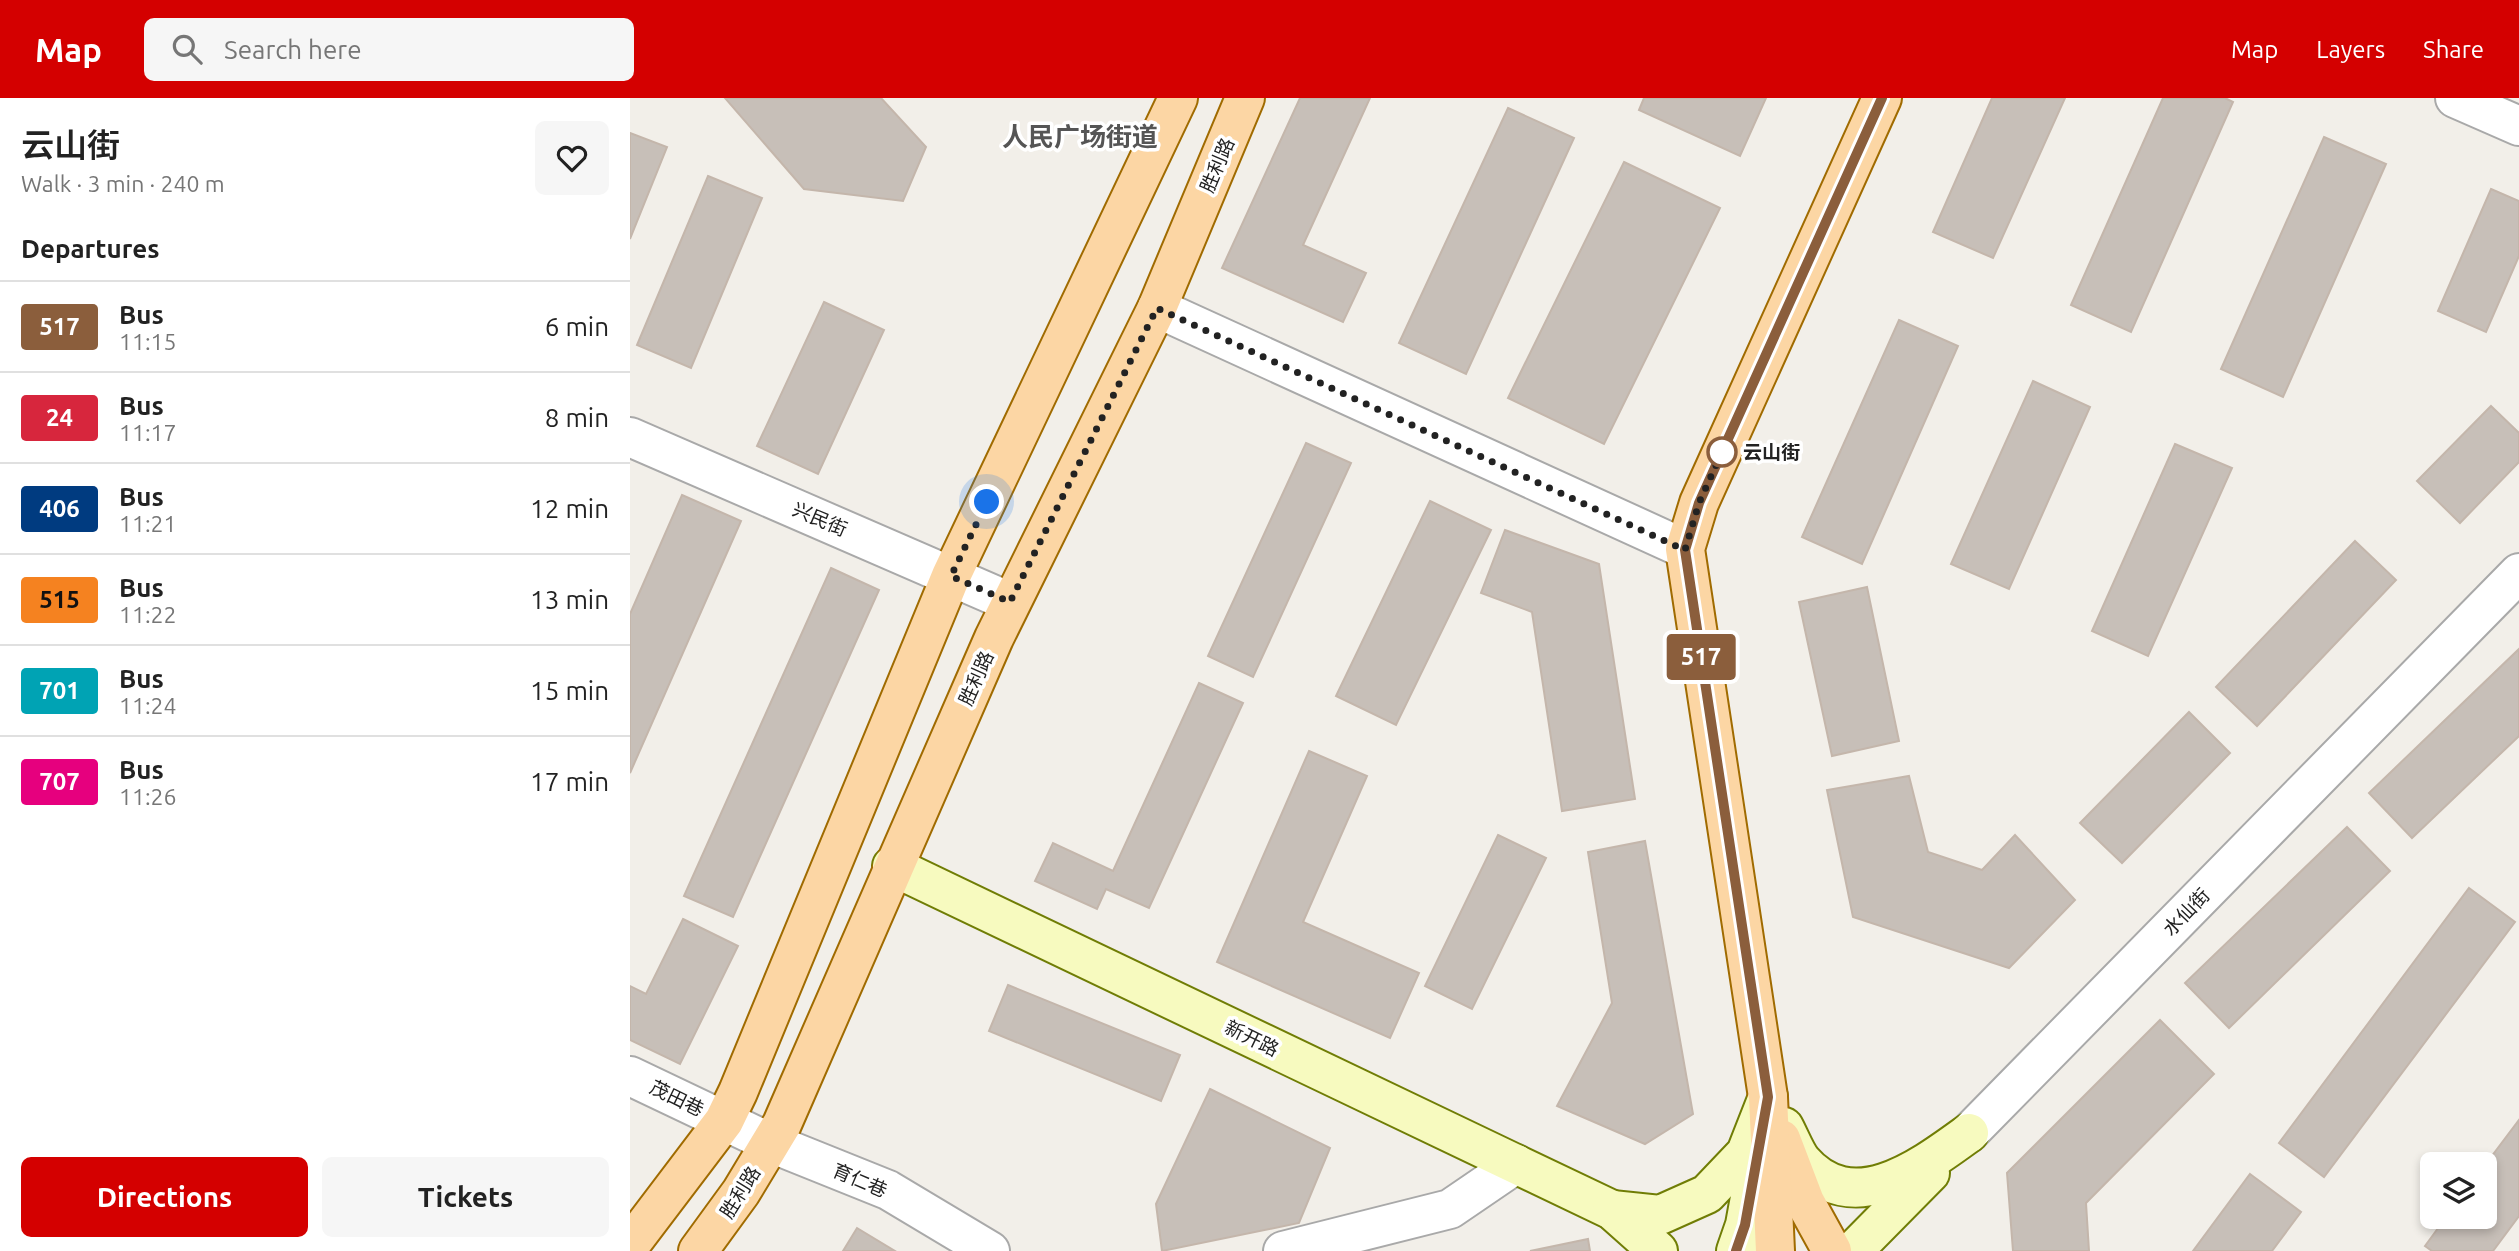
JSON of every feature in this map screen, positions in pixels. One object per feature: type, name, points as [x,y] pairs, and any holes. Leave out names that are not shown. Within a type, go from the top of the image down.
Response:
[{"type":"main road","points":[[630,1245],[724,1121],[951,576],[1178,98]]},
{"type":"main road","name":"胜利路","points":[[698,1251],[716,1229],[782,1124],[892,866],[1010,602],[1157,308],[1245,98]]},
{"type":"main road","points":[[1775,1251],[1768,1097],[1685,550],[1699,503],[1882,98]]},
{"type":"main road","name":"新开路","points":[[892,866],[1612,1210]]},
{"type":"main road","points":[[1768,1097],[1802,1160],[1822,1178],[1850,1190],[1890,1183],[1925,1165],[1969,1133]]},
{"type":"main road","points":[[1612,1210],[1660,1215],[1707,1194],[1746,1153],[1768,1097]]},
{"type":"main road","points":[[1736,1251],[1745,1225],[1768,1097]]},
{"type":"main road","points":[[1768,1097],[1790,1167],[1816,1224],[1832,1251]]},
{"type":"main road","points":[[1878,1251],[1902,1213],[1969,1133]]},
{"type":"main road","name":"水仙街","points":[[1853,1251],[1969,1133]]},
{"type":"main road","points":[[1612,1210],[1658,1251]]},
{"type":"street","points":[[2455,98],[2513,115]]},
{"type":"street","points":[[1157,308],[1685,550]]},
{"type":"street","name":"兴民街","points":[[630,437],[1010,602]]},
{"type":"street","name":"水仙街","points":[[1969,1133],[2519,573]]},
{"type":"street","name":"茂田巷","points":[[630,1076],[724,1121]]},
{"type":"street","name":"育仁巷","points":[[724,1121],[888,1190],[990,1251]]},
{"type":"street","points":[[1283,1251],[1450,1209],[1517,1164]]},
{"type":"building","points":[[725,98],[881,98],[926,147],[903,201],[804,189]]},
{"type":"building","points":[[1300,98],[1370,98],[1303,245],[1366,273],[1343,322],[1222,268]]},
{"type":"building","points":[[1644,98],[1766,98],[1740,156],[1639,110]]},
{"type":"building","points":[[1992,98],[2065,98],[1993,258],[1933,232]]},
{"type":"building","points":[[2163,98],[2225,98],[2233,102],[2131,332],[2071,305]]},
{"type":"building","points":[[1508,108],[1574,138],[1466,374],[1399,343]]},
{"type":"building","points":[[630,133],[667,147],[630,239]]},
{"type":"building","points":[[2324,137],[2386,164],[2283,397],[2221,369]]},
{"type":"building","points":[[1624,162],[1720,208],[1604,444],[1508,398]]},
{"type":"building","points":[[708,176],[762,198],[691,368],[637,345]]},
{"type":"building","points":[[2491,189],[2519,201],[2519,256],[2486,332],[2438,311]]},
{"type":"building","points":[[824,302],[884,330],[818,474],[757,446]]},
{"type":"building","points":[[1899,320],[1958,346],[1862,564],[1802,537]]},
{"type":"building","points":[[2033,381],[2090,407],[2009,589],[1951,564]]},
{"type":"building","points":[[2491,406],[2519,433],[2519,462],[2460,523],[2417,481]]},
{"type":"building","points":[[1306,443],[1351,463],[1253,677],[1208,656]]},
{"type":"building","points":[[2175,444],[2232,468],[2148,656],[2092,631]]},
{"type":"building","points":[[682,495],[741,521],[630,773],[630,614]]},
{"type":"building","points":[[1430,501],[1491,530],[1396,725],[1336,696]]},
{"type":"building","points":[[1505,530],[1599,564],[1635,799],[1562,811],[1532,612],[1481,593]]},
{"type":"building","points":[[2355,541],[2396,580],[2257,726],[2216,687]]},
{"type":"building","points":[[831,568],[879,590],[733,917],[684,896]]},
{"type":"building","points":[[1867,587],[1899,741],[1832,756],[1799,602]]},
{"type":"building","points":[[2519,649],[2519,736],[2412,838],[2369,793]]},
{"type":"building","points":[[1199,683],[1243,703],[1149,908],[1106,889],[1097,909],[1035,881],[1053,843],[1113,871]]},
{"type":"building","points":[[2189,712],[2230,753],[2122,863],[2080,823]]},
{"type":"building","points":[[1309,751],[1367,776],[1303,922],[1419,973],[1390,1038],[1217,962]]},
{"type":"building","points":[[1909,776],[1928,852],[1982,870],[2015,835],[2075,900],[2009,968],[1853,917],[1827,790]]},
{"type":"building","points":[[2347,827],[2390,871],[2229,1028],[2185,983]]},
{"type":"building","points":[[1498,835],[1546,858],[1472,1009],[1425,986]]},
{"type":"building","points":[[1645,841],[1693,1114],[1645,1144],[1557,1106],[1612,1003],[1588,852]]},
{"type":"building","points":[[2469,888],[2515,922],[2324,1177],[2279,1143]]},
{"type":"building","points":[[683,919],[738,946],[680,1064],[630,1040],[630,986],[646,994]]},
{"type":"building","points":[[1008,985],[1180,1055],[1161,1101],[989,1031]]},
{"type":"building","points":[[2160,1020],[2214,1074],[2086,1203],[2089,1251],[2013,1251],[2007,1173]]},
{"type":"building","points":[[1210,1089],[1330,1148],[1299,1223],[1162,1251],[1156,1204]]},
{"type":"building","points":[[2519,1120],[2519,1216],[2493,1251],[2432,1251],[2425,1246],[2437,1229],[2497,1229],[2497,1152],[2495,1152]]},
{"type":"building","points":[[2250,1174],[2301,1212],[2272,1251],[2193,1251]]},
{"type":"building","points":[[857,1228],[895,1251],[843,1251]]},
{"type":"building","points":[[1588,1239],[1590,1251],[1530,1251]]},
{"type":"bus line","name":"517","points":[[1736,1251],[1745,1225],[1768,1097],[1685,550],[1699,503],[1882,98]]},
{"type":"place","name":"云山街","points":[[1722,452]]},
{"type":"district","name":"人民广场街道","points":[[1080,136]]},
{"type":"route","points":[[987,502],[951,576],[1010,602],[1157,308],[1685,550],[1699,503],[1722,452]]}]
